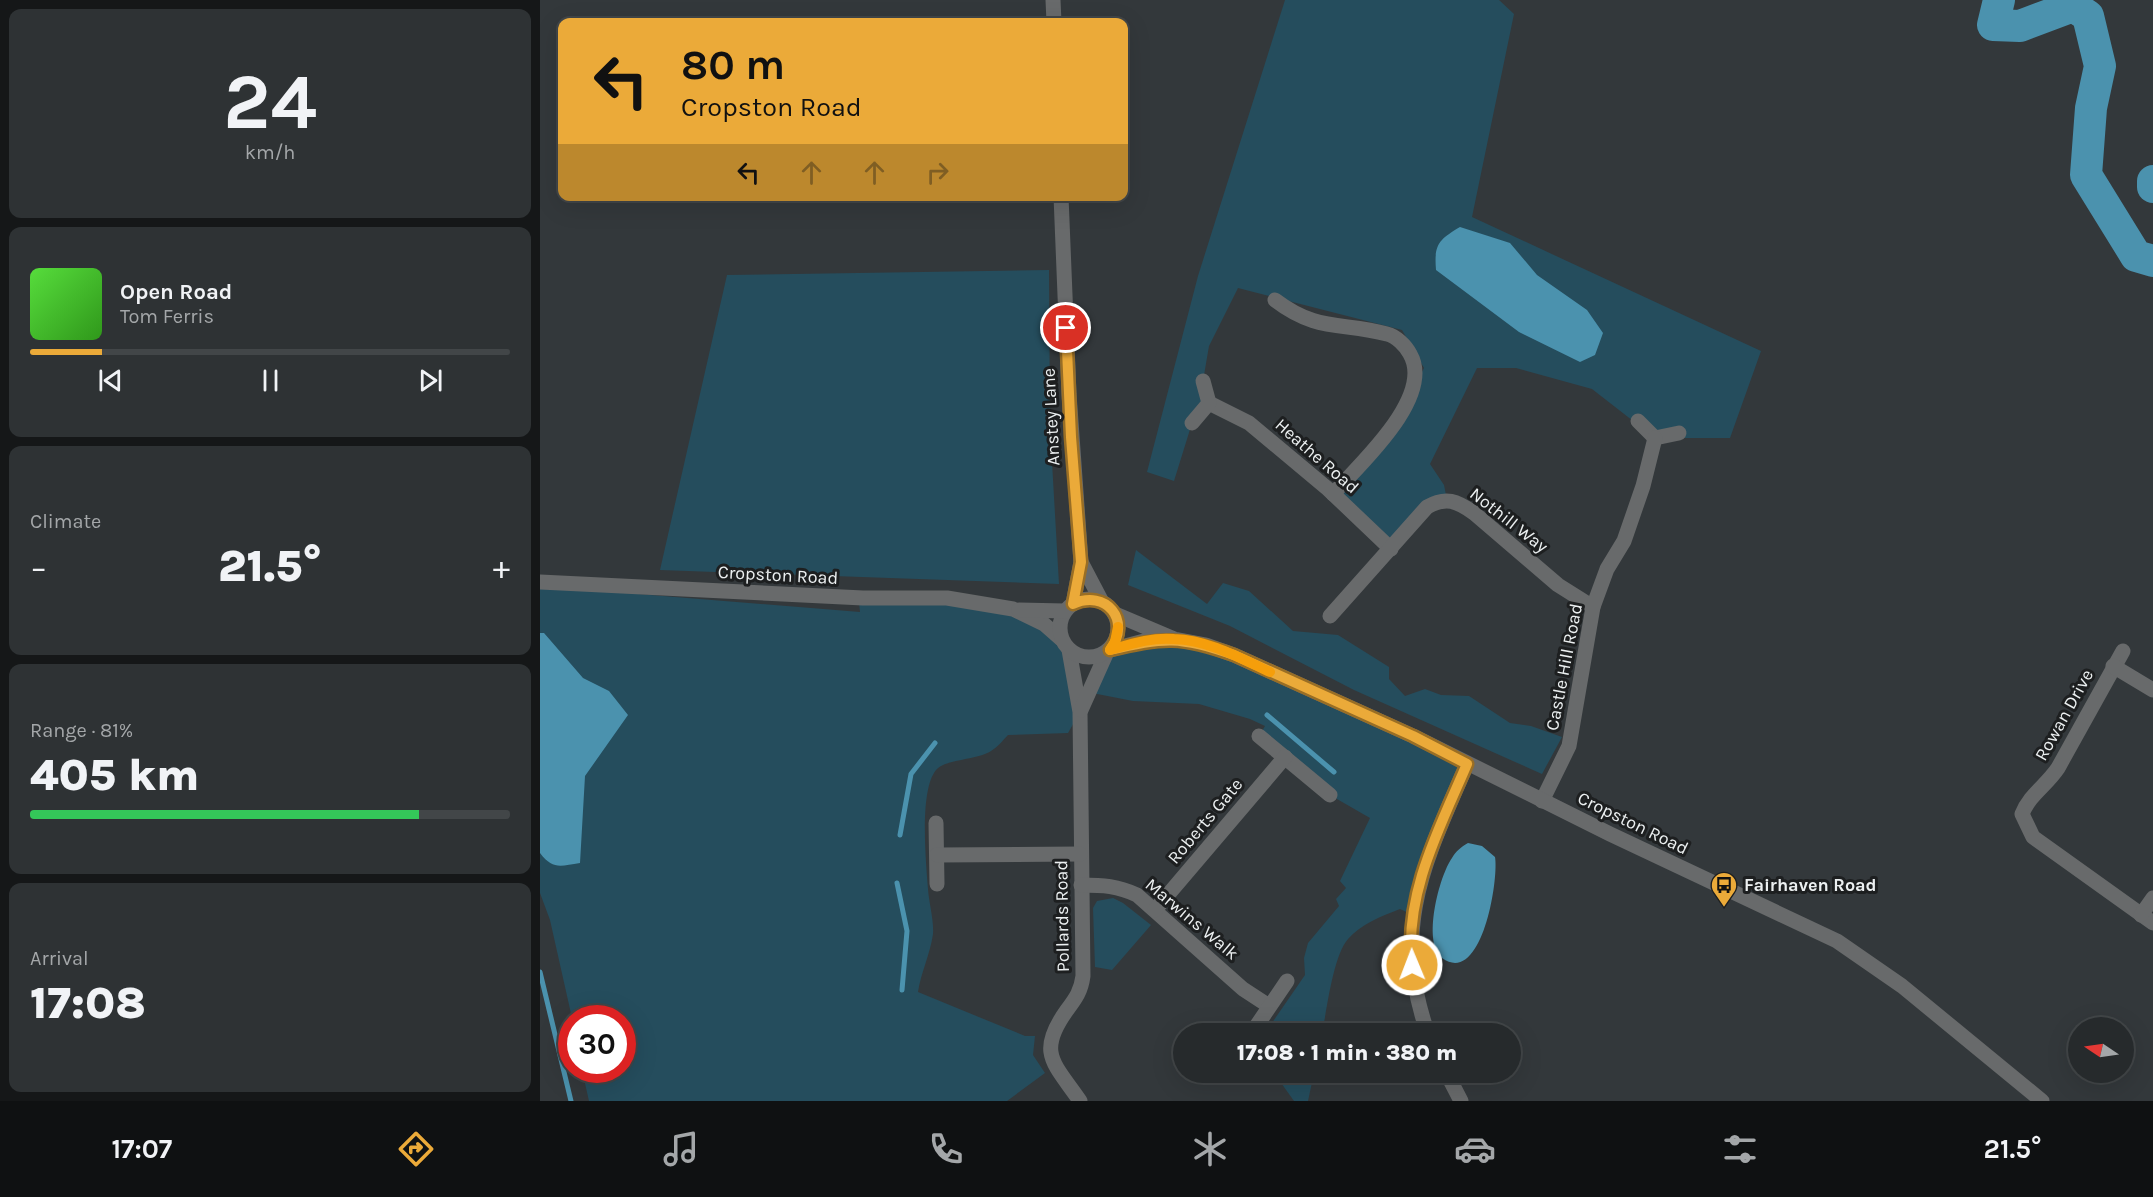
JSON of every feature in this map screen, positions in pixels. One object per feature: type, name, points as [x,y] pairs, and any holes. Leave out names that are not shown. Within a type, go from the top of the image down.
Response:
[{"type":"street","points":[[1053,0],[1054,18]]},
{"type":"street","name":"Anstey Lane","points":[[1061,201],[1069,394],[1081,562],[1069,607]]},
{"type":"street","points":[[1275,300],[1291,312],[1310,321],[1390,334],[1406,348],[1413,358],[1415,372],[1411,398],[1398,421],[1333,494]]},
{"type":"street","points":[[1192,423],[1209,403],[1203,381]]},
{"type":"street","name":"Heathe Road","points":[[1209,403],[1249,423],[1333,494],[1391,549]]},
{"type":"street","points":[[1638,421],[1655,438],[1679,433]]},
{"type":"street","name":"Castle Hill Road","points":[[1542,801],[1569,746],[1593,607],[1608,569],[1624,542],[1643,486],[1655,438]]},
{"type":"street","name":"Nothill Way","points":[[1330,616],[1427,507],[1447,500],[1459,502],[1557,585],[1593,607]]},
{"type":"street","name":"Anstey Lane","points":[[1081,562],[1102,602]]},
{"type":"street","name":"Cropston Road","points":[[540,582],[863,598],[947,598],[1013,609],[1069,607],[1092,599],[1102,602],[1115,614],[1174,639],[1206,645],[1234,655],[1413,736],[1542,801],[1837,941],[1902,986],[2042,1101]]},
{"type":"street","points":[[1065,644],[1061,619],[1069,607]]},
{"type":"street","name":"Cropston Road","points":[[1013,609],[1044,624],[1077,656],[1098,657],[1108,651],[1148,640],[1174,639]]},
{"type":"street","points":[[1108,651],[1118,633],[1115,614]]},
{"type":"street","name":"Pollards Road","points":[[1065,644],[1080,712],[1083,976],[1082,990],[1058,1023],[1049,1045],[1054,1063],[1080,1101]]},
{"type":"street","name":"Pollards Road","points":[[1080,712],[1108,651]]},
{"type":"street","name":"Rowan Drive","points":[[2122,651],[2058,768],[2050,779],[2027,800],[2022,814],[2033,837],[2147,919]]},
{"type":"street","name":"Rowan Drive","points":[[2113,666],[2153,690]]},
{"type":"street","points":[[1259,736],[1330,795]]},
{"type":"street","name":"Roberts Gate","points":[[1155,910],[1285,757]]},
{"type":"street","points":[[1424,1023],[1420,1010],[1411,952],[1413,915],[1424,869],[1467,764]]},
{"type":"street","points":[[936,823],[937,884]]},
{"type":"street","points":[[937,855],[1080,854]]},
{"type":"street","name":"Marwins Walk","points":[[1081,885],[1107,885],[1122,888],[1137,895],[1243,989],[1269,1006]]},
{"type":"street","points":[[2147,919],[2153,898]]},
{"type":"street","points":[[1258,1023],[1287,981]]},
{"type":"street","points":[[1452,1083],[1461,1101]]},
{"type":"shaded area","points":[[1285,0],[1499,0],[1514,14],[1472,217],[1761,351],[1730,438],[1655,438],[1592,389],[1516,368],[1477,368],[1430,464],[1444,485],[1447,500],[1388,545],[1340,494],[1388,434],[1424,368],[1402,330],[1238,288],[1209,346],[1203,381],[1209,403],[1192,423],[1174,481],[1147,472],[1198,276]]},
{"type":"shaded area","points":[[1460,227],[1510,243],[1537,275],[1587,310],[1603,333],[1595,355],[1580,362],[1519,332],[1436,270],[1439,244]]},
{"type":"shaded area","points":[[1049,270],[1050,427],[1059,584],[660,570],[727,275]]},
{"type":"shaded area","points":[[1136,550],[1207,604],[1223,583],[1249,591],[1293,631],[1338,635],[1389,667],[1389,679],[1405,696],[1425,689],[1441,695],[1469,696],[1510,723],[1531,726],[1562,737],[1542,774],[1354,690],[1230,626],[1128,585]]},
{"type":"shaded area","points":[[540,586],[860,612],[859,602],[990,604],[1061,639],[1080,712],[1068,733],[1008,735],[996,748],[985,754],[940,766],[931,780],[925,810],[927,877],[933,934],[918,992],[1025,1036],[1035,1036],[1033,1055],[1045,1073],[1007,1101],[589,1101],[585,1083],[636,1083],[636,1005],[569,1005],[550,920],[540,893]]},
{"type":"shaded area","points":[[540,633],[544,633],[583,678],[609,691],[628,715],[585,776],[580,863],[557,866],[540,853]]},
{"type":"shaded area","points":[[1148,640],[1206,645],[1467,764],[1413,915],[1400,909],[1365,925],[1348,939],[1334,970],[1324,1023],[1272,1023],[1305,975],[1304,958],[1308,943],[1339,906],[1336,899],[1346,888],[1340,881],[1370,818],[1330,795],[1259,736],[1265,726],[1250,719],[1199,704],[1133,701],[1087,692],[1107,652]]},
{"type":"shaded area","points":[[1468,843],[1482,846],[1495,857],[1496,869],[1491,906],[1485,927],[1468,958],[1456,963],[1442,958],[1436,950],[1433,925],[1438,894],[1447,867],[1457,851]]},
{"type":"shaded area","points":[[1113,898],[1151,925],[1112,970],[1095,967],[1093,908],[1097,901]]},
{"type":"shaded area","points":[[1281,1083],[1312,1083],[1308,1101],[1294,1101]]},
{"type":"waterway","points":[[1999,0],[1993,25],[2020,26],[2073,6],[2088,16],[2100,66],[2091,108],[2086,175],[2136,256],[2153,261]]},
{"type":"waterway","points":[[2153,181],[2153,187]]},
{"type":"waterway","points":[[1267,715],[1334,772]]},
{"type":"waterway","points":[[900,835],[911,774],[935,743]]},
{"type":"waterway","points":[[897,883],[907,931],[902,990]]},
{"type":"waterway","points":[[540,972],[571,1101]]},
{"type":"slow traffic","points":[[1118,627],[1115,642],[1110,650],[1148,640],[1174,639],[1206,645],[1270,672]]},
{"type":"place","name":"Fairhaven Road","points":[[1724,908]]},
{"type":"route","points":[[1066,328],[1071,437],[1081,562],[1073,604],[1092,599],[1102,602],[1115,614],[1118,633],[1110,650],[1148,640],[1174,639],[1206,645],[1234,655],[1413,736],[1467,764],[1440,826],[1417,893],[1413,915],[1412,965]]}]
